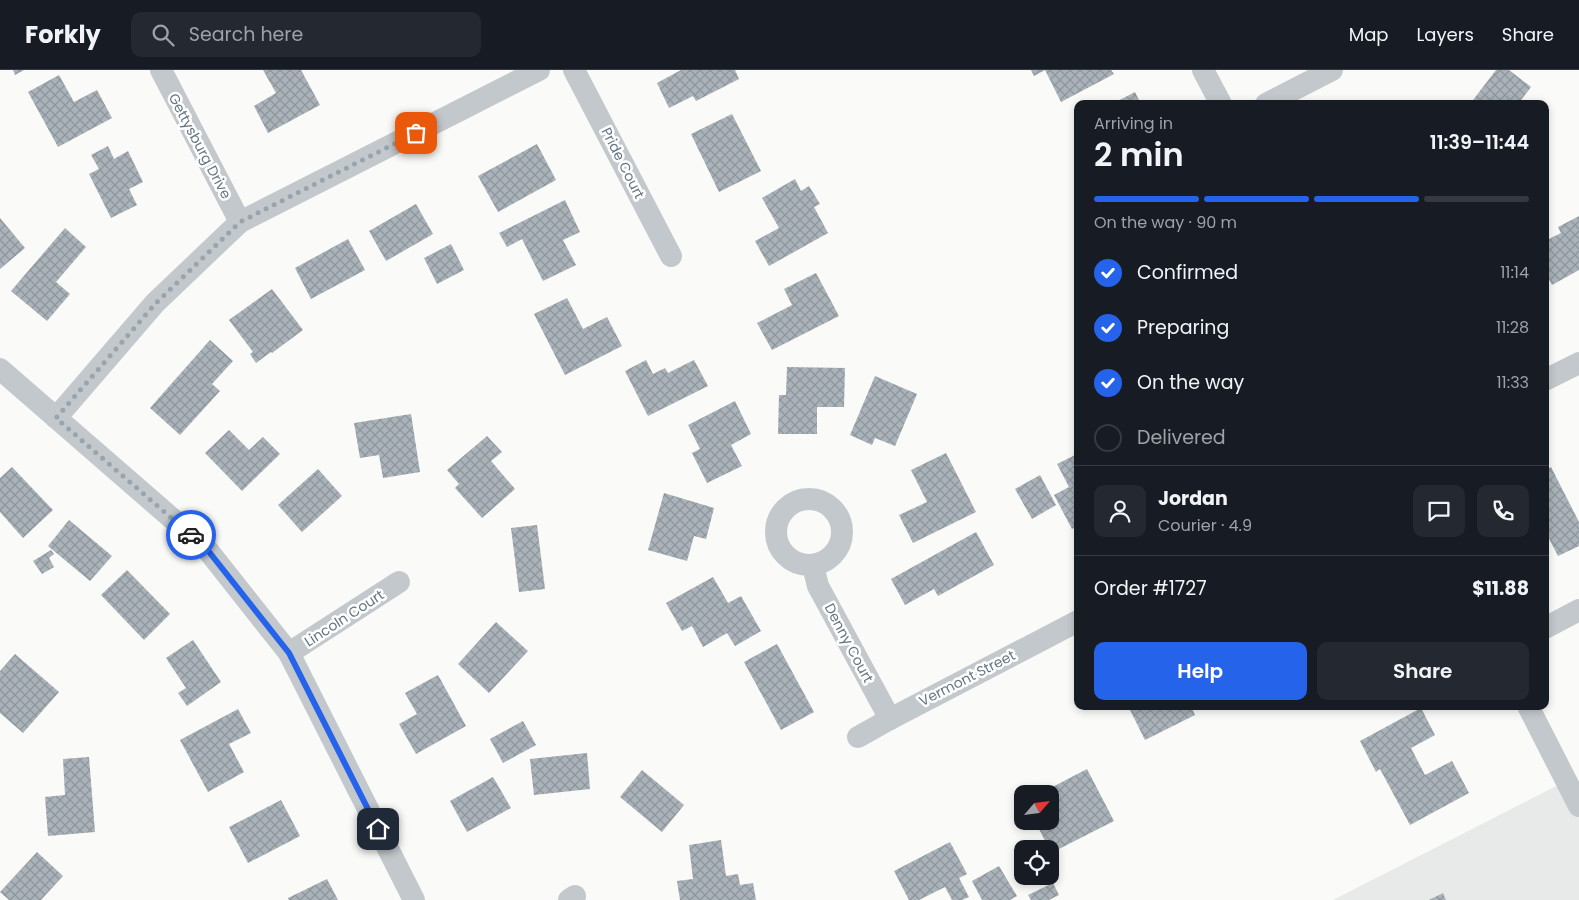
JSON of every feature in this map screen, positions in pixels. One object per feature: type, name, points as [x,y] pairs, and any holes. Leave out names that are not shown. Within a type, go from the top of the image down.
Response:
[{"type":"street","name":"Gettysburg Drive","points":[[161,70],[240,222]]},
{"type":"street","points":[[56,418],[156,303],[240,222],[540,70]]},
{"type":"street","name":"Pride Court","points":[[574,70],[671,256]]},
{"type":"street","points":[[1203,70],[1219,100]]},
{"type":"street","points":[[1274,100],[1332,70]]},
{"type":"street","points":[[1549,378],[1579,363]]},
{"type":"street","points":[[0,369],[206,548],[289,653],[414,900]]},
{"type":"street","name":"Denny Court","points":[[813,566],[818,586],[890,718]]},
{"type":"street","name":"Lincoln Court","points":[[289,653],[399,582]]},
{"type":"street","points":[[1549,626],[1579,610]]},
{"type":"street","name":"Vermont Street","points":[[858,736],[1074,623]]},
{"type":"street","points":[[1530,710],[1579,806]]},
{"type":"shaded area","points":[[1566,781],[1579,806],[1579,900],[1333,900]]},
{"type":"building","points":[[13,70],[24,70],[15,75]]},
{"type":"building","points":[[263,70],[301,70],[320,105],[268,133],[254,106],[276,93]]},
{"type":"building","points":[[681,70],[735,70],[739,79],[696,101],[693,96],[669,108],[657,83]]},
{"type":"building","points":[[1031,70],[1045,70],[1034,76]]},
{"type":"building","points":[[1045,70],[1111,70],[1114,74],[1061,102]]},
{"type":"building","points":[[1496,70],[1509,70],[1531,87],[1521,100],[1473,100]]},
{"type":"building","points":[[59,75],[74,102],[97,90],[112,118],[58,147],[28,92]]},
{"type":"building","points":[[1135,92],[1139,100],[1120,100]]},
{"type":"building","points":[[732,114],[761,171],[719,192],[691,134]]},
{"type":"building","points":[[537,144],[556,180],[498,212],[478,176]]},
{"type":"building","points":[[108,146],[114,159],[128,151],[143,182],[129,189],[137,205],[111,218],[89,174],[99,169],[91,155]]},
{"type":"building","points":[[795,179],[801,191],[809,186],[820,204],[814,207],[828,233],[769,266],[755,241],[779,228],[762,198]]},
{"type":"building","points":[[565,200],[580,232],[563,240],[576,265],[543,281],[522,239],[507,247],[499,233]]},
{"type":"building","points":[[416,204],[433,234],[386,261],[369,231]]},
{"type":"building","points":[[1579,216],[1579,270],[1552,285],[1549,279],[1549,239],[1561,233],[1558,227]]},
{"type":"building","points":[[0,218],[25,248],[0,269]]},
{"type":"building","points":[[65,228],[86,247],[56,282],[70,294],[47,321],[11,291]]},
{"type":"building","points":[[348,239],[365,270],[311,299],[295,268]]},
{"type":"building","points":[[451,244],[464,270],[437,284],[424,258]]},
{"type":"building","points":[[816,273],[839,316],[772,350],[757,323],[792,305],[784,289]]},
{"type":"building","points":[[272,289],[303,330],[256,363],[250,354],[253,352],[229,320]]},
{"type":"building","points":[[567,298],[583,329],[607,317],[622,346],[565,375],[534,314]]},
{"type":"building","points":[[210,340],[233,361],[212,384],[220,391],[180,435],[150,408]]},
{"type":"building","points":[[646,360],[653,374],[665,368],[668,373],[694,360],[708,386],[648,416],[625,371]]},
{"type":"building","points":[[787,367],[845,368],[844,407],[817,407],[817,434],[778,434],[779,395],[786,395]]},
{"type":"building","points":[[875,376],[917,394],[895,446],[875,438],[872,445],[850,435]]},
{"type":"building","points":[[735,401],[751,434],[731,445],[742,466],[707,483],[692,453],[700,449],[688,425]]},
{"type":"building","points":[[411,414],[420,472],[383,478],[379,455],[360,458],[354,423]]},
{"type":"building","points":[[229,430],[249,450],[263,437],[280,454],[242,491],[205,453]]},
{"type":"building","points":[[487,436],[502,452],[491,461],[515,489],[482,518],[455,488],[459,484],[447,470]]},
{"type":"building","points":[[946,453],[976,512],[913,543],[899,515],[927,502],[911,470]]},
{"type":"building","points":[[1074,456],[1074,528],[1072,529],[1054,495],[1069,487],[1057,464]]},
{"type":"building","points":[[12,467],[53,510],[23,538],[0,512],[0,478]]},
{"type":"building","points":[[1551,467],[1579,522],[1579,546],[1558,556],[1549,539],[1549,468]]},
{"type":"building","points":[[318,469],[342,496],[302,532],[278,505]]},
{"type":"building","points":[[1040,475],[1056,505],[1032,519],[1015,489]]},
{"type":"building","points":[[664,493],[714,508],[706,539],[694,536],[687,561],[648,550]]},
{"type":"building","points":[[69,520],[112,556],[90,581],[48,546]]},
{"type":"building","points":[[537,525],[545,589],[519,592],[511,528]]},
{"type":"building","points":[[976,532],[994,565],[938,596],[934,589],[905,605],[891,579]]},
{"type":"building","points":[[51,550],[54,554],[49,558],[54,567],[42,574],[33,561]]},
{"type":"building","points":[[127,570],[170,614],[144,640],[101,595]]},
{"type":"building","points":[[713,577],[728,603],[741,596],[761,631],[735,646],[727,633],[703,647],[692,626],[682,631],[666,603]]},
{"type":"building","points":[[496,622],[528,651],[489,693],[458,664]]},
{"type":"building","points":[[193,640],[221,682],[187,706],[178,693],[186,688],[166,658]]},
{"type":"building","points":[[777,644],[814,712],[781,730],[744,662]]},
{"type":"building","points":[[15,654],[59,692],[23,733],[0,713],[0,671]]},
{"type":"building","points":[[438,675],[466,726],[416,754],[399,724],[417,714],[405,693]]},
{"type":"building","points":[[238,709],[251,733],[229,744],[244,772],[208,792],[180,740]]},
{"type":"building","points":[[1130,710],[1193,710],[1195,715],[1145,740]]},
{"type":"building","points":[[1417,710],[1422,710],[1435,735],[1411,748],[1425,775],[1452,761],[1469,793],[1410,825],[1380,769],[1376,772],[1360,741]]},
{"type":"building","points":[[523,721],[536,745],[503,763],[490,739]]},
{"type":"building","points":[[587,753],[590,789],[534,795],[530,759]]},
{"type":"building","points":[[89,757],[95,832],[48,836],[45,797],[65,795],[63,759]]},
{"type":"building","points":[[1087,769],[1114,821],[1059,849],[1059,840],[1044,840],[1040,830],[1059,830],[1059,785],[1056,785]]},
{"type":"building","points":[[642,770],[684,805],[662,832],[620,797]]},
{"type":"building","points":[[493,777],[511,808],[467,832],[450,801]]},
{"type":"building","points":[[281,800],[300,836],[248,863],[229,827]]},
{"type":"building","points":[[721,840],[726,876],[738,874],[740,885],[753,883],[756,900],[680,900],[677,881],[693,879],[689,845]]},
{"type":"building","points":[[950,842],[967,874],[959,878],[969,897],[962,900],[952,900],[945,887],[919,900],[909,900],[894,871]]},
{"type":"building","points":[[37,852],[63,876],[41,900],[9,900],[0,892]]},
{"type":"building","points":[[999,866],[1017,896],[1010,900],[982,900],[972,881]]},
{"type":"building","points":[[327,879],[338,900],[289,900],[288,898]]},
{"type":"building","points":[[1049,885],[1054,885],[1059,895],[1049,900],[1031,900],[1028,895]]},
{"type":"building","points":[[1443,893],[1446,900],[1429,900]]},
{"type":"way so far","points":[[191,535],[56,418],[156,303],[240,222],[416,133]]},
{"type":"route","points":[[191,535],[206,548],[289,653],[378,829]]}]
